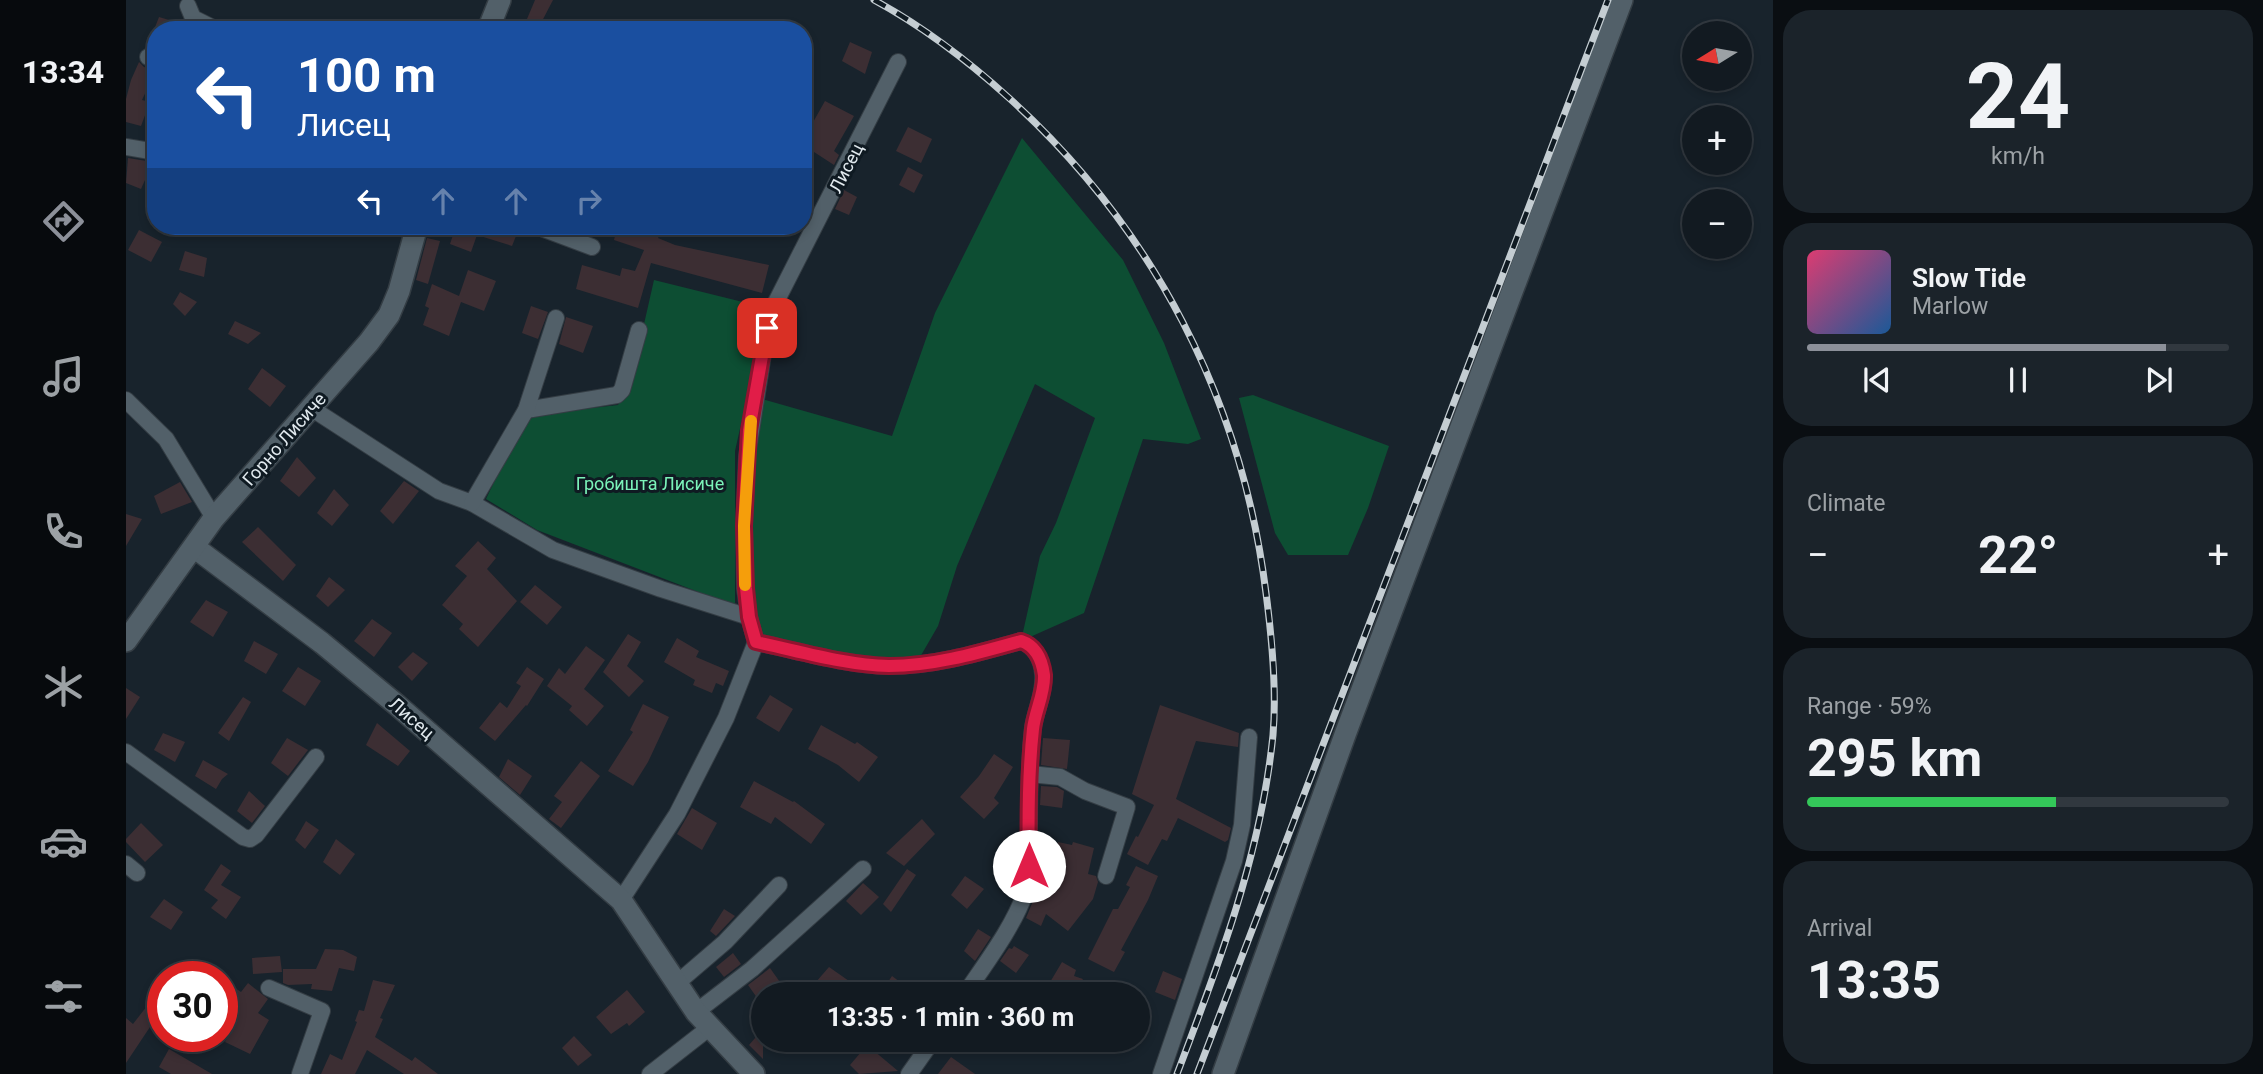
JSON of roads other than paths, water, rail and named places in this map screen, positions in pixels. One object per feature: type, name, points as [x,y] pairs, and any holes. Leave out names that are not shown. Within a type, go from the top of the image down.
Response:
[{"type":"street","points":[[492,21],[500,0]]},
{"type":"street","points":[[1223,1074],[1346,732],[1622,0]]},
{"type":"street","points":[[188,5],[192,18],[198,21]]},
{"type":"street","name":"Лисец","points":[[812,231],[898,62]]},
{"type":"street","points":[[126,147],[147,150]]},
{"type":"street","name":"Горно Лисиче","points":[[126,641],[214,518],[369,342],[389,315],[399,291],[415,235]]},
{"type":"street","points":[[560,235],[592,247]]},
{"type":"street","name":"Лисец","points":[[756,642],[749,617],[746,588],[744,526],[749,430],[767,328],[775,304],[810,235]]},
{"type":"street","points":[[472,503],[526,410],[556,318]]},
{"type":"street","points":[[526,410],[617,395],[622,390],[639,330]]},
{"type":"street","points":[[126,400],[166,439],[214,518]]},
{"type":"street","points":[[310,408],[439,491],[472,503],[553,550],[749,617]]},
{"type":"street","name":"Лисец","points":[[194,547],[322,643],[397,705],[621,900],[703,1020],[754,1074]]},
{"type":"street","points":[[621,900],[677,814],[726,718],[756,642],[886,666],[929,663],[1021,641],[1030,644],[1038,654],[1044,677],[1033,726],[1026,892],[1003,937],[973,982]]},
{"type":"street","points":[[1161,1074],[1234,861],[1242,825],[1249,737]]},
{"type":"street","points":[[126,752],[243,837],[250,839],[256,835],[316,757]]},
{"type":"street","points":[[1030,774],[1060,777],[1085,791],[1127,807],[1106,876]]},
{"type":"street","points":[[650,1074],[752,969],[863,869]]},
{"type":"street","points":[[676,984],[725,942],[779,885]]},
{"type":"street","points":[[269,988],[322,1011],[300,1074]]},
{"type":"street","points":[[909,1074],[925,1052]]},
{"type":"railway","points":[[874,0],[928,33],[993,84],[1061,149],[1107,203],[1148,261],[1183,322],[1212,386],[1236,453],[1254,522],[1266,593],[1273,664],[1273,735],[1259,823],[1248,866],[1223,950],[1177,1074]]},
{"type":"railway","points":[[1197,1074],[1608,0]]},
{"type":"park label","name":"Гробишта Лисиче","points":[[650,483]]}]
